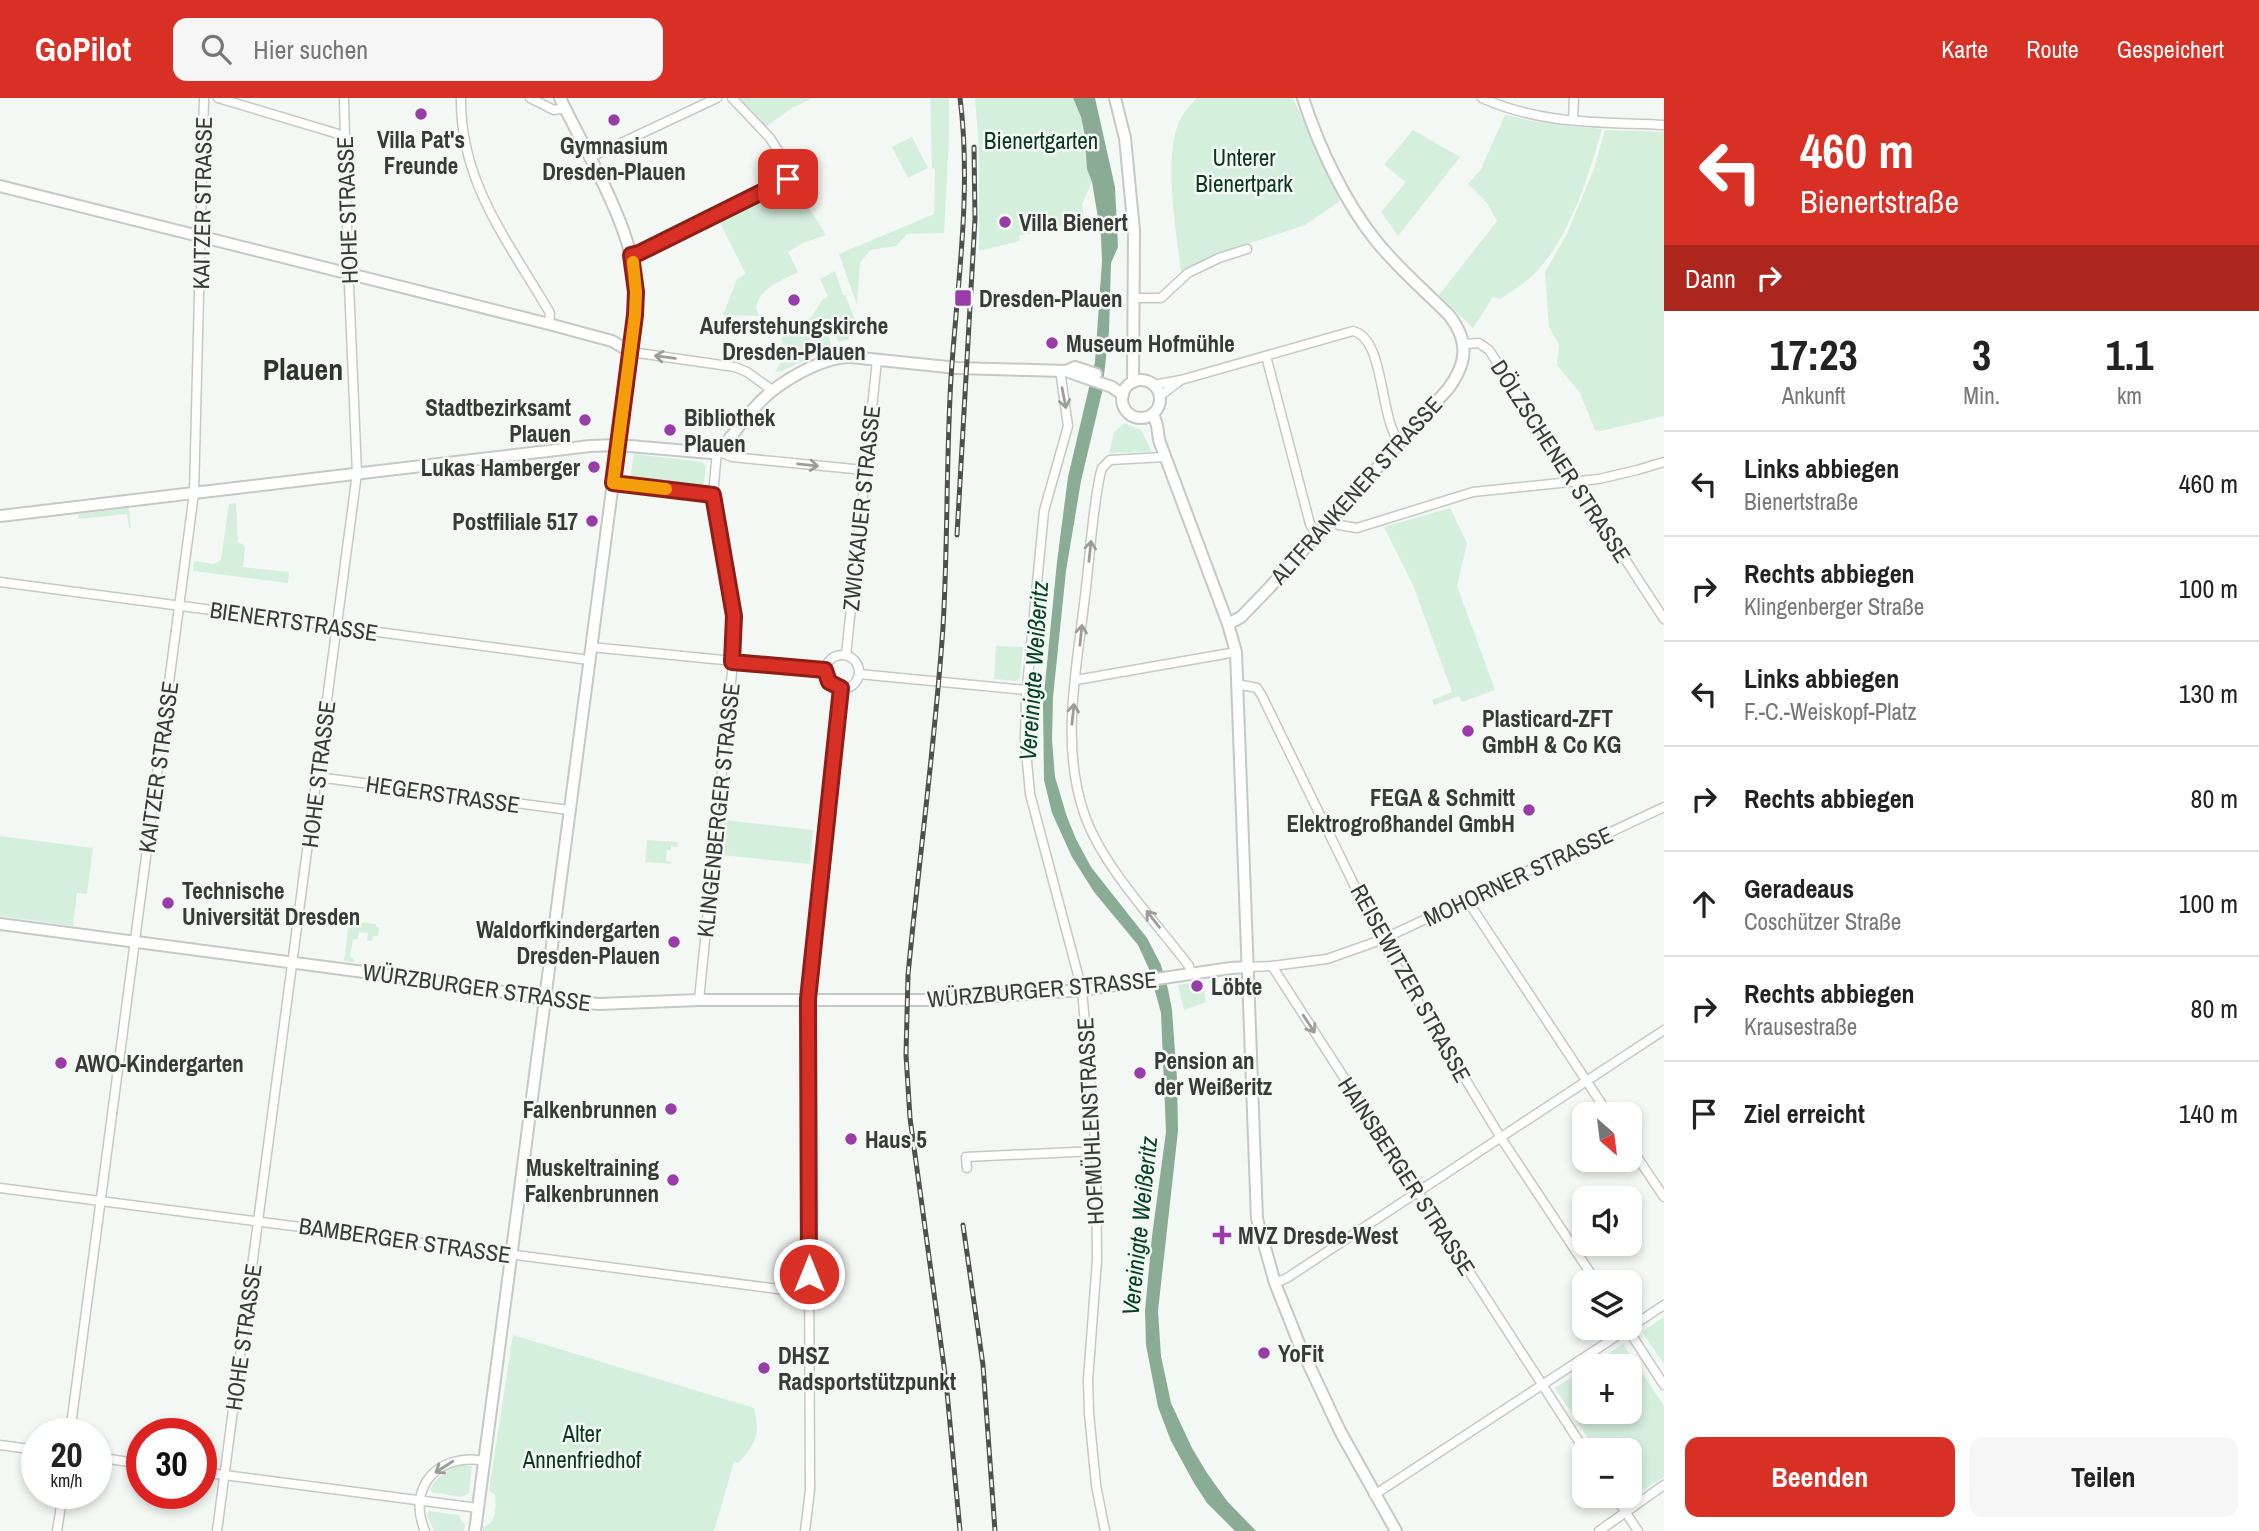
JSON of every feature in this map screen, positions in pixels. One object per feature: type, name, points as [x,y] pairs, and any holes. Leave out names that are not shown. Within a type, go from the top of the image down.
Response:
[{"type":"street","name":"KAITZER STRASSE","points":[[72,1418],[194,493],[204,98]]},
{"type":"street","points":[[218,98],[345,135]]},
{"type":"street","name":"HOHE STRASSE","points":[[217,1531],[357,473],[344,98]]},
{"type":"street","points":[[461,98],[464,140],[480,193],[550,313],[549,324]]},
{"type":"street","points":[[475,1531],[631,352],[636,292],[631,255],[622,226],[562,103],[554,110],[530,98]]},
{"type":"street","points":[[589,158],[717,98]]},
{"type":"street","points":[[631,255],[793,175],[770,138],[732,98]]},
{"type":"street","points":[[1115,98],[1125,138],[1135,247],[1132,334],[1134,355],[1131,386],[1123,403],[1130,415],[1148,416]]},
{"type":"street","name":"DÖLZSCHENER STRASSE","points":[[1303,98],[1345,194],[1365,227],[1386,253],[1449,314],[1465,344],[1479,344],[1489,350],[1664,619]]},
{"type":"street","points":[[1482,98],[1508,110],[1529,115],[1664,125]]},
{"type":"street","points":[[1573,98],[1573,120]]},
{"type":"street","points":[[0,186],[549,324],[612,341],[631,352],[722,363],[747,372],[772,390]]},
{"type":"street","points":[[1133,299],[1161,298],[1188,273],[1219,258],[1247,249]]},
{"type":"street","points":[[1131,386],[1181,380],[1353,331],[1359,332],[1371,352],[1386,399],[1391,430],[1400,442]]},
{"type":"street","name":"ALTFRANKENER STRASSE","points":[[1228,624],[1241,617],[1331,520],[1454,380],[1465,344]]},
{"type":"street","points":[[1266,356],[1310,524],[1317,534]]},
{"type":"street","points":[[0,516],[618,444],[705,454],[717,451],[772,390],[833,359],[851,357],[957,368],[1063,370],[1075,367],[1084,374],[1160,396]]},
{"type":"street","name":"ZWICKAUER STRASSE","points":[[846,655],[877,360]]},
{"type":"street","name":"HOFMÜHLENSTRASSE","points":[[1063,370],[1068,426],[1044,511],[1025,739],[1030,794],[1082,990],[1096,1151],[1097,1260],[1088,1380],[1095,1473],[1105,1531]]},
{"type":"street","points":[[1160,396],[1181,380]]},
{"type":"street","points":[[1148,416],[1160,403],[1160,396]]},
{"type":"street","points":[[1148,416],[1159,440],[1161,458],[1228,624],[1236,652],[1249,967],[1255,1208],[1261,1238],[1275,1283],[1312,1374],[1374,1495],[1396,1531]]},
{"type":"street","points":[[717,451],[732,457],[864,470]]},
{"type":"street","name":"KLINGENBERGER STRASSE","points":[[699,1000],[732,662],[734,616],[713,495],[717,451]]},
{"type":"street","points":[[1161,458],[1116,459],[1106,463],[1100,475],[1071,729],[1074,776],[1084,814],[1095,838],[1115,870],[1189,966],[1191,974]]},
{"type":"street","points":[[1331,520],[1339,525],[1357,528],[1473,492],[1619,475],[1664,461]]},
{"type":"street","points":[[613,483],[713,495]]},
{"type":"street","name":"BIENERTSTRASSE","points":[[0,582],[589,660]]},
{"type":"street","points":[[591,647],[825,670]]},
{"type":"street","points":[[1076,680],[1236,652]]},
{"type":"street","points":[[846,655],[856,662],[859,674],[852,685],[841,688],[829,682],[825,670],[832,658],[846,655]]},
{"type":"street","points":[[859,674],[1027,690]]},
{"type":"street","name":"REISEWITZER STRASSE","points":[[1237,684],[1257,688],[1262,696],[1381,940],[1501,1138],[1588,1270]]},
{"type":"street","points":[[805,1531],[810,1490],[808,999],[841,688]]},
{"type":"street","name":"HEGERSTRASSE","points":[[317,777],[569,810]]},
{"type":"street","name":"MOHORNER STRASSE","points":[[1249,967],[1272,967],[1327,959],[1381,940],[1664,808]]},
{"type":"street","points":[[1467,900],[1601,1102]]},
{"type":"street","name":"WÜRZBURGER STRASSE","points":[[0,924],[598,1004],[699,1000],[943,1000],[1082,990],[1249,967]]},
{"type":"street","name":"HAINSBERGER STRASSE","points":[[1272,967],[1577,1438]]},
{"type":"street","points":[[1275,1283],[1287,1278],[1664,1030]]},
{"type":"street","points":[[967,1168],[966,1157],[1096,1151]]},
{"type":"street","points":[[1642,1164],[1664,1197]]},
{"type":"street","name":"BAMBERGER STRASSE","points":[[0,1188],[809,1293]]},
{"type":"street","points":[[1642,1319],[1664,1305]]},
{"type":"street","points":[[1374,1495],[1610,1340]]},
{"type":"street","points":[[1636,1340],[1664,1385]]},
{"type":"street","points":[[0,1445],[21,1448]]},
{"type":"street","points":[[425,1531],[421,1521],[421,1501],[423,1488],[428,1480],[453,1460],[463,1458],[484,1461]]},
{"type":"street","points":[[217,1474],[478,1508]]},
{"type":"street","points":[[1599,1531],[1664,1485]]},
{"type":"street","points":[[1623,1508],[1638,1531]]},
{"type":"street","points":[[57,1531],[60,1509]]},
{"type":"green space","points":[[739,98],[813,98],[792,108],[764,128],[753,111]]},
{"type":"green space","points":[[930,98],[949,98],[944,233],[907,234],[896,246],[870,250],[860,263],[857,305],[839,254],[934,214],[935,169],[932,168]]},
{"type":"green space","name":"Bienertgarten","points":[[975,98],[1073,98],[1081,117],[1087,169],[1092,182],[1082,204],[1085,227],[1071,229],[1070,224],[1019,236],[1020,241],[979,251],[979,149]]},
{"type":"green space","name":"Unterer Bienertpark","points":[[1196,98],[1293,98],[1340,201],[1305,225],[1239,247],[1181,274],[1172,195],[1172,153],[1180,120]]},
{"type":"green space","points":[[1505,115],[1537,122],[1602,129],[1576,208],[1556,246],[1527,280],[1500,299],[1493,297],[1473,328],[1439,295],[1497,221],[1487,203],[1468,184],[1481,169]]},
{"type":"green space","points":[[1413,130],[1460,157],[1398,236],[1381,212],[1406,182],[1384,165]]},
{"type":"green space","points":[[1605,130],[1664,132],[1664,416],[1601,431],[1595,430],[1580,393],[1557,365],[1559,344],[1549,327],[1545,272],[1566,236],[1594,169]]},
{"type":"green space","points":[[912,137],[928,168],[908,178],[892,147]]},
{"type":"green space","points":[[793,183],[826,235],[788,252],[798,272],[766,290],[756,308],[759,316],[723,315],[737,279],[746,274],[719,221]]},
{"type":"green space","points":[[835,271],[859,329],[852,330],[849,339],[839,342],[833,333],[828,335],[832,347],[775,372],[781,361],[782,338],[785,333],[810,319],[822,300],[828,296],[820,279]]},
{"type":"green space","points":[[1125,423],[1141,430],[1152,452],[1109,453],[1114,432]]},
{"type":"green space","points":[[634,454],[702,462],[706,466],[704,483],[700,486],[630,477]]},
{"type":"green space","points":[[236,503],[238,543],[245,548],[243,567],[289,572],[288,583],[193,571],[194,561],[214,564],[221,560],[229,504]]},
{"type":"green space","points":[[129,508],[131,528],[127,514],[79,519],[78,514]]},
{"type":"green space","points":[[1450,508],[1467,543],[1457,586],[1495,690],[1462,702],[1459,696],[1434,705],[1432,700],[1452,692],[1413,585],[1384,527]]},
{"type":"green space","points":[[996,646],[1023,647],[1020,678],[1016,681],[994,679]]},
{"type":"green space","points":[[724,820],[813,830],[810,864],[721,855]]},
{"type":"green space","points":[[0,836],[93,848],[87,894],[77,893],[73,926],[0,916]]},
{"type":"green space","points":[[647,840],[678,842],[677,847],[671,846],[671,850],[667,850],[666,861],[672,862],[671,864],[645,862]]},
{"type":"green space","points":[[349,921],[376,924],[376,927],[379,927],[378,936],[373,936],[372,941],[367,941],[368,933],[359,932],[358,939],[353,939],[350,957],[354,958],[354,962],[344,961]]},
{"type":"green space","points":[[1203,981],[1206,1002],[1184,1010],[1178,985]]},
{"type":"green space","points":[[1664,1317],[1664,1364],[1642,1332]]},
{"type":"green space","name":"Alter Annenfriedhof","points":[[513,1335],[754,1408],[757,1432],[753,1444],[744,1456],[738,1463],[734,1462],[714,1531],[483,1531],[483,1527],[491,1522],[495,1514],[495,1495],[489,1490]]},
{"type":"green space","points":[[1623,1344],[1630,1354],[1608,1354]]},
{"type":"green space","points":[[1642,1373],[1664,1406],[1664,1477],[1642,1491],[1642,1438],[1588,1438],[1578,1424],[1642,1424]]},
{"type":"green space","points":[[1572,1377],[1572,1414],[1555,1388]]},
{"type":"green space","points":[[460,1465],[472,1466],[469,1493],[461,1497],[431,1492],[430,1489],[439,1477]]},
{"type":"green space","points":[[429,1511],[459,1515],[465,1524],[464,1531],[434,1531],[427,1515]]},
{"type":"shaded area","points":[[1073,98],[1095,98],[1115,187],[1118,247],[1111,263],[1109,332],[1102,392],[1081,481],[1066,571],[1053,697],[1055,777],[1076,839],[1091,867],[1147,938],[1161,965],[1168,989],[1177,1079],[1178,1131],[1158,1311],[1161,1356],[1171,1403],[1192,1448],[1227,1501],[1256,1531],[1235,1531],[1207,1503],[1171,1441],[1158,1407],[1146,1345],[1145,1311],[1166,1132],[1161,1013],[1149,969],[1138,945],[1094,892],[1072,857],[1052,813],[1044,780],[1043,704],[1057,562],[1068,477],[1095,362],[1102,261],[1101,236],[1092,182],[1087,169],[1084,132]]},
{"type":"railway","points":[[960,98],[964,203],[949,409],[943,627],[908,975],[906,1055],[910,1118],[946,1381],[960,1531]]},
{"type":"railway","points":[[957,535],[975,219],[974,147]]},
{"type":"railway","points":[[963,1225],[983,1365],[995,1531]]},
{"type":"slow traffic","points":[[633,262],[635,315],[613,483],[666,489]]},
{"type":"place","name":"Villa Pat's Freunde","points":[[421,114]]},
{"type":"place","name":"Gymnasium Dresden-Plauen","points":[[614,120]]},
{"type":"place","name":"Villa Bienert","points":[[1005,222]]},
{"type":"place","name":"Dresden-Plauen","points":[[963,298]]},
{"type":"place","name":"Auferstehungskirche Dresden-Plauen","points":[[794,300]]},
{"type":"place","name":"Museum Hofmühle","points":[[1052,343]]},
{"type":"place","name":"Stadtbezirksamt Plauen","points":[[585,420]]},
{"type":"place","name":"Bibliothek Plauen","points":[[670,430]]},
{"type":"place","name":"Lukas Hamberger","points":[[594,467]]},
{"type":"place","name":"Postfiliale 517","points":[[592,521]]},
{"type":"place","name":"Plasticard-ZFT GmbH & Co KG","points":[[1468,731]]},
{"type":"place","name":"FEGA & Schmitt Elektrogroßhandel GmbH","points":[[1529,810]]},
{"type":"place","name":"Technische Universität Dresden","points":[[168,903]]},
{"type":"place","name":"Waldorfkindergarten Dresden-Plauen","points":[[674,942]]},
{"type":"place","name":"Löbte","points":[[1197,986]]},
{"type":"place","name":"AWO-Kindergarten","points":[[61,1063]]},
{"type":"place","name":"Pension an der Weißeritz","points":[[1140,1073]]},
{"type":"place","name":"Falkenbrunnen","points":[[671,1109]]},
{"type":"place","name":"Haus 5","points":[[851,1139]]},
{"type":"place","name":"Muskeltraining Falkenbrunnen","points":[[673,1180]]},
{"type":"place","name":"MVZ Dresde-West","points":[[1222,1235]]},
{"type":"place","name":"YoFit","points":[[1264,1353]]},
{"type":"place","name":"DHSZ Radsportstützpunkt","points":[[764,1368]]},
{"type":"district","name":"Plauen","points":[[303,369]]},
{"type":"route","points":[[788,179],[631,255],[635,273],[635,315],[613,483],[713,495],[734,616],[732,662],[825,670],[829,682],[841,688],[808,999],[809,1274]]},
{"type":"water label","name":"Vereinigte Weißeritz","points":[[1033,671]]},
{"type":"water label","name":"Vereinigte Weißeritz","points":[[1139,1226]]}]
